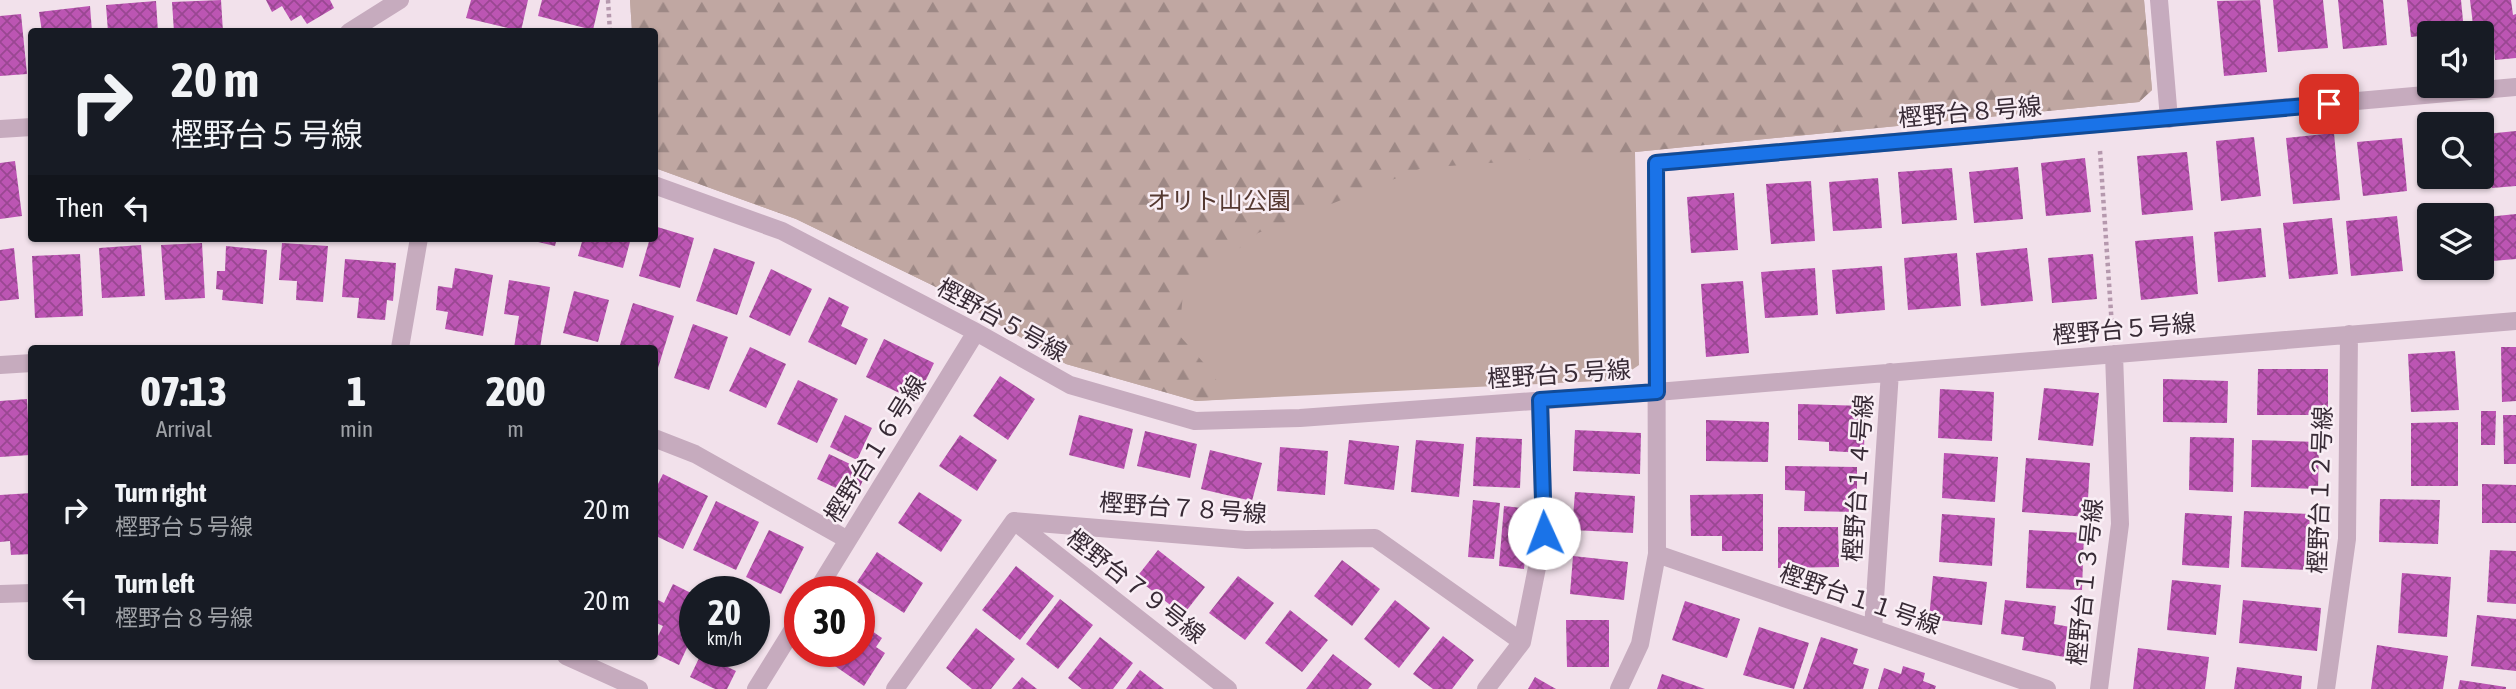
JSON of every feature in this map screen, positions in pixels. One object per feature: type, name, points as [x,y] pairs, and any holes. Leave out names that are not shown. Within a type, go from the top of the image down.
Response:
[{"type":"street","points":[[355,28],[400,0]]},
{"type":"street","points":[[2159,0],[2169,119]]},
{"type":"street","name":"樫野台８号線","points":[[1657,392],[1656,163],[2516,87]]},
{"type":"street","points":[[0,129],[28,127]]},
{"type":"street","name":"樫野台５号線","points":[[658,186],[782,231],[976,332],[1070,386],[1195,421],[1300,418],[1657,392],[2516,321]]},
{"type":"street","points":[[401,345],[418,242]]},
{"type":"street","name":"樫野台１６号線","points":[[826,576],[976,332]]},
{"type":"street","name":"樫野台１２号線","points":[[2326,689],[2347,539],[2349,334]]},
{"type":"street","name":"樫野台１３号線","points":[[2099,689],[2120,524],[2114,354]]},
{"type":"street","points":[[0,365],[28,363]]},
{"type":"street","name":"樫野台１４号線","points":[[1873,629],[1890,372]]},
{"type":"street","points":[[1619,689],[1640,644],[1657,554],[1657,392]]},
{"type":"street","points":[[1486,689],[1522,642],[1544,533],[1540,400]]},
{"type":"street","points":[[658,440],[695,454],[848,540]]},
{"type":"street","points":[[895,689],[1014,521]]},
{"type":"street","name":"樫野台７８号線","points":[[1014,521],[1246,540],[1375,538],[1522,642]]},
{"type":"street","name":"樫野台７９号線","points":[[1014,521],[1228,689]]},
{"type":"street","name":"樫野台１１号線","points":[[1657,554],[2047,689]]},
{"type":"street","points":[[0,594],[28,593]]},
{"type":"street","points":[[756,689],[784,644]]},
{"type":"street","points":[[575,660],[639,689]]},
{"type":"path","points":[[608,0],[610,28]]},
{"type":"path","points":[[2098,126],[2114,354]]},
{"type":"green space","name":"オリト山公園","points":[[630,0],[2144,0],[2152,90],[2139,102],[1635,152],[1639,365],[1617,380],[1196,401],[1066,364],[934,286],[796,219],[658,169],[658,28],[632,28]]},
{"type":"green space","name":"オリト山公園","points":[[630,0],[2144,0],[2152,90],[2139,102],[1635,152],[1422,168],[1258,233],[1183,294],[1179,335],[1210,370],[1228,399],[1196,401],[1066,364],[934,286],[796,219],[658,169],[658,28],[632,28]]},
{"type":"building","points":[[221,0],[223,28],[174,28],[172,2]]},
{"type":"building","points":[[266,0],[330,0],[334,8],[307,24],[301,15],[291,21],[282,6],[272,12]]},
{"type":"building","points":[[471,0],[528,0],[522,28],[508,28],[466,18]]},
{"type":"building","points":[[542,0],[600,0],[593,28],[538,16]]},
{"type":"building","points":[[2260,0],[2267,72],[2224,76],[2217,1]]},
{"type":"building","points":[[2273,0],[2323,0],[2328,48],[2278,52]]},
{"type":"building","points":[[2338,0],[2383,0],[2387,45],[2343,49]]},
{"type":"building","points":[[2407,0],[2461,0],[2463,21],[2417,21],[2417,36],[2411,37]]},
{"type":"building","points":[[2470,0],[2511,0],[2513,15],[2516,14],[2516,58],[2495,60],[2494,21],[2473,21]]},
{"type":"building","points":[[156,1],[158,28],[108,28],[106,5]]},
{"type":"building","points":[[90,6],[92,28],[41,28],[39,12]]},
{"type":"building","points":[[21,14],[27,74],[0,76],[0,16]]},
{"type":"building","points":[[2516,131],[2516,186],[2494,188],[2494,133]]},
{"type":"building","points":[[2334,133],[2340,200],[2293,204],[2286,138]]},
{"type":"building","points":[[2254,137],[2261,196],[2221,201],[2216,141]]},
{"type":"building","points":[[2402,138],[2407,191],[2363,196],[2357,142]]},
{"type":"building","points":[[2187,152],[2193,210],[2142,215],[2137,156]]},
{"type":"building","points":[[2085,158],[2091,212],[2046,216],[2041,163]]},
{"type":"building","points":[[15,161],[22,216],[0,219],[0,163]]},
{"type":"building","points":[[2018,167],[2023,219],[1974,223],[1969,172]]},
{"type":"building","points":[[1952,168],[1957,220],[1902,224],[1898,172]]},
{"type":"building","points":[[1878,178],[1882,228],[1833,231],[1829,182]]},
{"type":"building","points":[[1811,181],[1815,241],[1771,244],[1766,184]]},
{"type":"building","points":[[1734,193],[1738,250],[1691,253],[1687,197]]},
{"type":"building","points":[[2516,214],[2516,259],[2494,261],[2494,216]]},
{"type":"building","points":[[2397,216],[2403,271],[2351,276],[2346,221]]},
{"type":"building","points":[[2332,218],[2338,274],[2289,279],[2283,223]]},
{"type":"building","points":[[658,227],[694,238],[680,288],[639,276],[649,242],[658,242]]},
{"type":"building","points":[[2261,228],[2266,277],[2218,282],[2214,232]]},
{"type":"building","points":[[2193,236],[2198,294],[2141,300],[2135,241]]},
{"type":"building","points":[[538,242],[556,242],[555,246]]},
{"type":"building","points":[[582,242],[630,242],[623,268],[578,256]]},
{"type":"building","points":[[202,243],[205,298],[165,300],[161,245]]},
{"type":"building","points":[[282,243],[328,246],[323,302],[296,300],[297,281],[279,280]]},
{"type":"building","points":[[141,245],[145,296],[102,298],[99,248]]},
{"type":"building","points":[[226,246],[267,250],[263,304],[222,300],[223,290],[216,289],[217,271],[225,271]]},
{"type":"building","points":[[14,248],[19,299],[0,301],[0,250]]},
{"type":"building","points":[[714,248],[755,262],[737,315],[696,301]]},
{"type":"building","points":[[2027,248],[2033,301],[1981,306],[1976,253]]},
{"type":"building","points":[[1957,253],[1961,306],[1908,310],[1904,258]]},
{"type":"building","points":[[80,254],[83,316],[35,318],[32,256]]},
{"type":"building","points":[[2093,254],[2097,299],[2052,303],[2048,258]]},
{"type":"building","points":[[345,259],[396,263],[393,301],[387,300],[385,320],[357,318],[359,298],[342,297]]},
{"type":"building","points":[[1882,266],[1885,310],[1836,314],[1832,270]]},
{"type":"building","points":[[455,268],[493,275],[483,336],[445,329],[448,312],[436,310],[438,286],[452,288]]},
{"type":"building","points":[[1815,268],[1818,315],[1765,318],[1761,272]]},
{"type":"building","points":[[771,269],[812,289],[790,336],[749,317]]},
{"type":"building","points":[[509,280],[550,287],[540,345],[514,345],[519,316],[504,314]]},
{"type":"building","points":[[1743,281],[1749,353],[1706,357],[1701,284]]},
{"type":"building","points":[[574,291],[609,300],[598,342],[563,333]]},
{"type":"building","points":[[829,297],[849,307],[841,326],[868,339],[856,365],[808,342]]},
{"type":"building","points":[[633,303],[674,316],[658,368],[658,345],[620,345]]},
{"type":"building","points":[[693,324],[728,337],[709,390],[674,378]]},
{"type":"building","points":[[884,339],[934,363],[916,401],[866,377]]},
{"type":"building","points":[[750,347],[786,364],[766,408],[729,391]]},
{"type":"building","points":[[2501,347],[2516,347],[2516,401],[2502,402]]},
{"type":"building","points":[[2455,351],[2459,410],[2411,412],[2408,354]]},
{"type":"building","points":[[2258,369],[2328,369],[2328,415],[2257,415]]},
{"type":"building","points":[[1000,376],[1035,399],[1008,440],[973,416]]},
{"type":"building","points":[[2163,379],[2228,381],[2227,423],[2163,422]]},
{"type":"building","points":[[798,380],[838,399],[817,443],[777,424]]},
{"type":"building","points":[[2044,388],[2099,393],[2093,446],[2038,440]]},
{"type":"building","points":[[1940,389],[1994,392],[1992,441],[1938,438]]},
{"type":"building","points":[[27,399],[28,455],[0,457],[0,401]]},
{"type":"building","points":[[1798,404],[1865,406],[1864,453],[1829,451],[1829,442],[1798,440]]},
{"type":"building","points":[[2481,411],[2496,411],[2495,445],[2481,445]]},
{"type":"building","points":[[845,415],[872,428],[857,460],[830,447]]},
{"type":"building","points":[[1079,415],[1133,429],[1124,469],[1069,455]]},
{"type":"building","points":[[2503,415],[2516,415],[2516,464],[2504,464]]},
{"type":"building","points":[[1706,420],[1769,422],[1768,462],[1706,461]]},
{"type":"building","points":[[2458,422],[2458,486],[2411,486],[2411,423]]},
{"type":"building","points":[[1575,430],[1641,433],[1640,474],[1573,471]]},
{"type":"building","points":[[1145,431],[1197,444],[1190,478],[1137,466]]},
{"type":"building","points":[[960,435],[997,460],[977,491],[939,466]]},
{"type":"building","points":[[1476,437],[1522,439],[1520,488],[1473,486]]},
{"type":"building","points":[[2190,437],[2234,438],[2233,492],[2189,490]]},
{"type":"building","points":[[1349,440],[1399,446],[1394,490],[1344,484]]},
{"type":"building","points":[[1416,440],[1464,444],[1459,497],[1411,492]]},
{"type":"building","points":[[2252,440],[2319,442],[2318,489],[2251,487]]},
{"type":"building","points":[[1280,447],[1328,451],[1325,495],[1277,491]]},
{"type":"building","points":[[1210,450],[1262,463],[1252,501],[1201,489]]},
{"type":"building","points":[[1944,453],[1998,457],[1995,502],[1942,498]]},
{"type":"building","points":[[829,454],[867,472],[855,497],[817,479]]},
{"type":"building","points":[[2026,458],[2090,463],[2087,517],[2022,512]]},
{"type":"building","points":[[1785,466],[1857,467],[1857,512],[1804,511],[1805,491],[1785,490]]},
{"type":"building","points":[[663,474],[708,496],[683,549],[658,537],[658,484]]},
{"type":"building","points":[[2482,484],[2516,485],[2516,523],[2482,523]]},
{"type":"building","points":[[919,492],[962,520],[941,552],[898,523]]},
{"type":"building","points":[[1575,492],[1635,496],[1633,533],[1572,530]]},
{"type":"building","points":[[28,493],[28,554],[11,555],[10,541],[0,542],[0,495]]},
{"type":"building","points":[[1763,494],[1763,551],[1722,551],[1722,536],[1691,536],[1690,495]]},
{"type":"building","points":[[2380,499],[2440,500],[2438,544],[2379,542]]},
{"type":"building","points":[[1473,500],[1500,503],[1494,559],[1468,557]]},
{"type":"building","points":[[716,501],[759,522],[736,570],[693,550]]},
{"type":"building","points":[[1504,506],[1530,509],[1524,569],[1499,566]]},
{"type":"building","points":[[2244,511],[2310,514],[2307,570],[2241,567]]},
{"type":"building","points":[[2185,513],[2232,516],[2229,568],[2182,565]]},
{"type":"building","points":[[1942,514],[1995,518],[1992,566],[1939,562]]},
{"type":"building","points":[[1778,527],[1838,527],[1839,567],[1778,568]]},
{"type":"building","points":[[769,530],[804,547],[790,576],[784,576],[781,594],[770,589],[770,576],[746,576]]},
{"type":"building","points":[[2029,530],[2084,533],[2082,590],[2026,588]]},
{"type":"building","points":[[1158,550],[1205,587],[1183,615],[1136,578]]},
{"type":"building","points":[[2490,550],[2516,551],[2516,604],[2487,602]]},
{"type":"building","points":[[877,552],[923,583],[904,613],[875,594],[875,576],[861,576]]},
{"type":"building","points":[[1573,556],[1628,562],[1624,600],[1570,594]]},
{"type":"building","points":[[1342,560],[1380,589],[1352,626],[1314,596]]},
{"type":"building","points":[[1016,566],[1054,596],[1020,640],[982,610]]},
{"type":"building","points":[[2402,573],[2451,577],[2447,637],[2398,633]]},
{"type":"building","points":[[1238,576],[1274,603],[1245,640],[1209,613]]},
{"type":"building","points":[[1933,576],[1987,582],[1982,625],[1929,619]]},
{"type":"building","points":[[2172,580],[2221,585],[2216,635],[2167,630]]},
{"type":"building","points":[[673,584],[679,587],[679,665],[658,655],[658,636],[663,626],[658,624],[658,600],[664,603]]},
{"type":"building","points":[[1060,599],[1093,625],[1058,669],[1026,644]]},
{"type":"building","points":[[1395,600],[1430,628],[1399,668],[1364,639]]},
{"type":"building","points":[[2005,600],[2056,606],[2054,624],[2070,627],[2065,657],[2022,650],[2024,637],[2001,634]]},
{"type":"building","points":[[2243,600],[2321,608],[2317,651],[2239,643]]},
{"type":"building","points":[[1685,601],[1740,619],[1727,658],[1672,640]]},
{"type":"building","points":[[1290,610],[1328,640],[1302,672],[1265,643]]},
{"type":"building","points":[[2477,615],[2516,619],[2516,671],[2471,666]]},
{"type":"building","points":[[1566,620],[1609,620],[1609,667],[1567,667]]},
{"type":"building","points":[[1759,627],[1809,643],[1794,689],[1743,675]]},
{"type":"building","points":[[976,628],[1015,659],[991,689],[972,689],[946,668]]},
{"type":"building","points":[[875,633],[882,638],[876,647],[885,653],[864,686],[836,667],[875,667]]},
{"type":"building","points":[[1443,636],[1474,660],[1452,689],[1433,689],[1413,674]]},
{"type":"building","points":[[1100,637],[1133,663],[1113,689],[1082,689],[1068,678]]},
{"type":"building","points":[[1821,637],[1858,649],[1853,664],[1869,669],[1863,689],[1803,689]]},
{"type":"building","points":[[2377,645],[2448,656],[2443,689],[2371,689]]},
{"type":"building","points":[[2138,648],[2209,657],[2205,689],[2133,689]]},
{"type":"building","points":[[1333,654],[1372,684],[1368,689],[1306,689]]},
{"type":"building","points":[[1903,666],[1925,673],[1923,681],[1936,686],[1935,689],[1878,689],[1884,668],[1901,674]]},
{"type":"building","points":[[695,667],[728,667],[736,671],[727,689],[715,689],[690,677]]},
{"type":"building","points":[[2237,667],[2302,676],[2301,689],[2234,689]]},
{"type":"building","points":[[1140,670],[1164,689],[1126,689]]},
{"type":"building","points":[[1662,674],[1705,689],[1657,689]]},
{"type":"building","points":[[1022,677],[1037,689],[1012,689]]},
{"type":"building","points":[[1535,677],[1556,689],[1528,689]]},
{"type":"building","points":[[2460,680],[2506,687],[2506,689],[2458,689]]},
{"type":"route","points":[[1544,533],[1540,400],[1657,392],[1656,163],[2329,104]]}]
